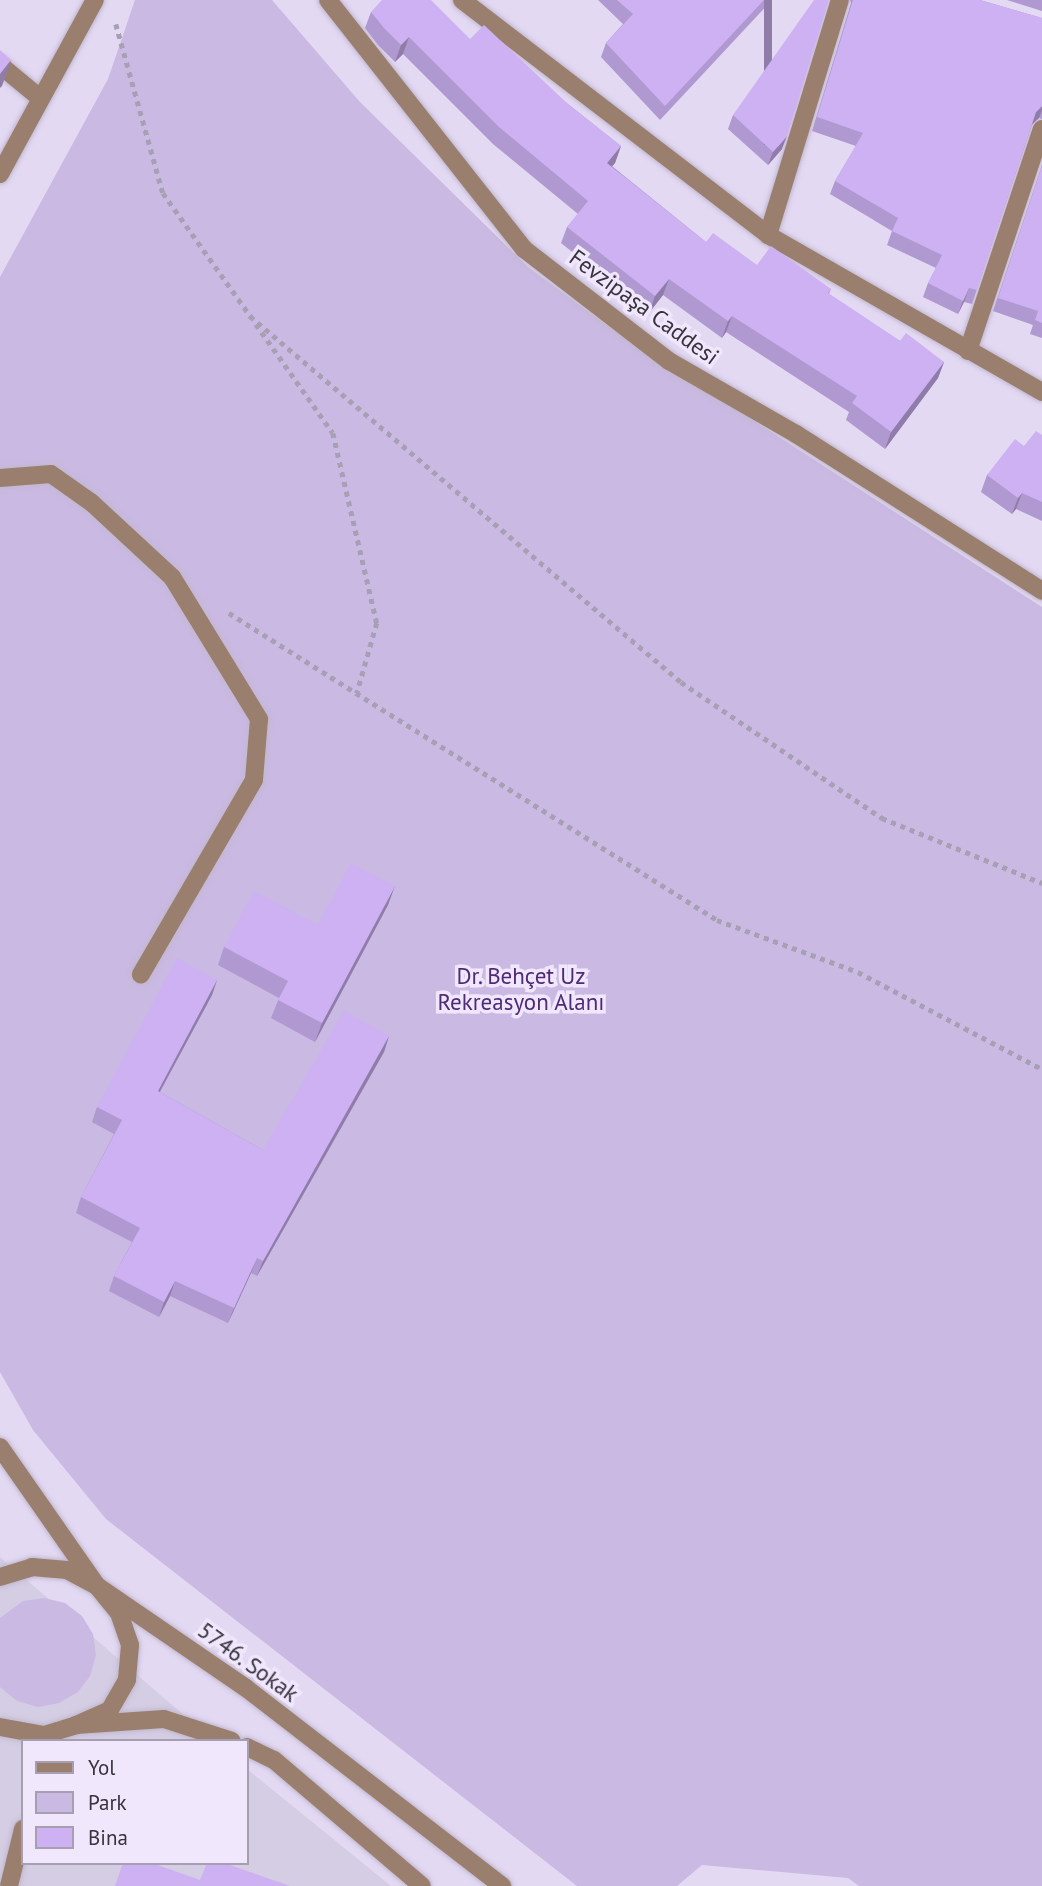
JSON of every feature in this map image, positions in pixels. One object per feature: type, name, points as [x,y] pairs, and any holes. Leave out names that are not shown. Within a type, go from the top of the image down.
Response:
[{"type":"street","points":[[0,174],[95,0]]},
{"type":"street","name":"Fevzipaşa Caddesi","points":[[328,0],[524,249],[669,361],[796,435],[1042,591]]},
{"type":"street","points":[[462,0],[768,234],[1042,392]]},
{"type":"street","points":[[768,234],[840,0]]},
{"type":"street","points":[[0,65],[40,98]]},
{"type":"street","points":[[968,351],[1042,129]]},
{"type":"street","points":[[0,478],[51,474],[92,503],[162,568],[259,719],[254,780],[141,974]]},
{"type":"street","name":"5746. Sokak","points":[[0,1447],[97,1586],[246,1688],[502,1886]]},
{"type":"street","points":[[0,1577],[32,1567],[55,1569],[97,1586],[119,1613],[130,1645],[127,1680],[110,1710],[72,1733]]},
{"type":"street","points":[[0,1727],[44,1735],[164,1719],[226,1739]]},
{"type":"street","points":[[248,1747],[274,1760],[422,1886]]},
{"type":"street","points":[[9,1886],[16,1841],[21,1832]]},
{"type":"path","points":[[113,13],[163,193],[333,433],[377,623],[357,693]]},
{"type":"path","points":[[250,316],[681,682],[881,818],[1042,883]]},
{"type":"path","points":[[218,606],[717,920],[858,972],[1042,1069]]},
{"type":"shaded area","points":[[0,1557],[212,1739],[21,1739],[21,1865],[248,1865],[248,1770],[391,1886],[0,1886]]},
{"type":"green space","name":"Dr. Behçet Uz Rekreasyon Alanı","points":[[135,0],[272,0],[360,102],[528,267],[615,331],[1042,607],[1042,1886],[859,1886],[848,1878],[702,1865],[677,1886],[577,1886],[106,1519],[33,1430],[0,1372],[0,277],[108,79]]},
{"type":"green space","points":[[44,1598],[65,1603],[82,1616],[93,1634],[96,1655],[90,1676],[78,1692],[59,1703],[38,1707],[17,1701],[0,1687],[0,1618],[23,1601]]},
{"type":"building","points":[[382,0],[431,0],[470,39],[484,25],[568,104],[621,146],[607,163],[706,242],[713,233],[757,265],[771,246],[831,289],[828,293],[900,341],[906,333],[944,362],[891,432],[852,403],[857,396],[732,316],[728,321],[669,279],[655,296],[567,227],[588,201],[499,127],[409,37],[401,45],[371,12]]},
{"type":"building","points":[[617,0],[764,0],[665,106],[606,43],[633,14]]},
{"type":"building","points":[[814,0],[829,0],[787,136],[773,152],[733,115]]},
{"type":"building","points":[[853,0],[980,0],[1042,18],[1042,106],[1036,112],[977,290],[969,288],[963,301],[928,283],[942,255],[892,231],[898,218],[835,181],[863,133],[817,117]]},
{"type":"building","points":[[0,50],[11,60],[0,74]]},
{"type":"building","points":[[1042,166],[1042,323],[1035,320],[1038,311],[998,298]]},
{"type":"building","points":[[1036,431],[1042,435],[1042,502],[1022,493],[1018,498],[987,475],[1015,439],[1024,446]]},
{"type":"building","points":[[351,863],[395,886],[322,1023],[278,1000],[288,981],[224,947],[254,891],[318,925]]},
{"type":"building","points":[[177,958],[217,980],[158,1091],[263,1150],[344,1011],[389,1036],[263,1261],[257,1258],[234,1308],[175,1281],[164,1302],[114,1276],[140,1228],[81,1197],[122,1120],[97,1107]]},
{"type":"building","points":[[122,1865],[158,1865],[200,1880],[206,1865],[230,1865],[290,1886],[115,1886]]}]
